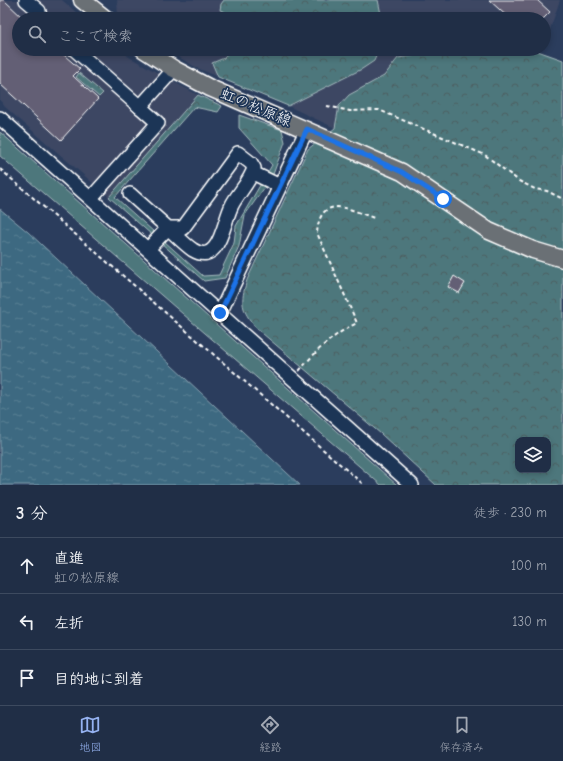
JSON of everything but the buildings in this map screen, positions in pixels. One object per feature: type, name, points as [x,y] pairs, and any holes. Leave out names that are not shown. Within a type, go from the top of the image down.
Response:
[{"type":"main road","points":[[87,2],[98,12]]},
{"type":"main road","name":"虹の松原線","points":[[154,56],[174,69],[210,88],[307,129],[402,172],[489,231],[533,250],[563,259]]},
{"type":"street","points":[[26,0],[40,10]]},
{"type":"street","points":[[82,56],[158,123],[91,198]]},
{"type":"street","points":[[140,107],[174,69]]},
{"type":"street","points":[[0,118],[412,485]]},
{"type":"street","points":[[220,313],[307,129]]},
{"type":"street","points":[[130,194],[168,228],[192,249],[203,254],[211,253],[216,247],[231,206],[253,173],[254,168],[251,163],[238,153],[183,228],[168,228],[148,249]]},
{"type":"street","points":[[253,173],[280,186]]},
{"type":"path","points":[[327,106],[350,111],[378,110],[485,155],[519,181],[535,189],[547,191],[563,198]]},
{"type":"path","points":[[0,169],[364,485]]},
{"type":"path","points":[[293,378],[318,350],[338,333],[356,323],[317,233],[318,220],[324,211],[334,207],[374,218]]},
{"type":"shaded area","points":[[0,0],[62,0],[76,12],[12,12],[12,56],[128,56],[198,95],[109,197],[5,107],[0,100]]},
{"type":"shaded area","points":[[117,0],[560,0],[551,26],[551,12],[118,12]]},
{"type":"shaded area","points":[[177,56],[440,56],[335,128],[288,106],[197,68]]},
{"type":"green space","points":[[224,0],[378,0],[381,12],[225,12],[220,10],[221,4]]},
{"type":"green space","points":[[225,56],[376,56],[374,61],[362,69],[288,106],[218,77],[212,63]]},
{"type":"green space","points":[[411,56],[551,56],[563,60],[563,485],[436,485],[381,434],[256,328],[247,316],[243,306],[243,295],[247,280],[308,149],[335,128],[339,106],[349,95],[384,76],[398,58]]},
{"type":"green space","points":[[79,73],[103,93],[99,97],[76,77]]},
{"type":"green space","points":[[198,95],[222,106],[218,112],[194,107],[115,197],[203,276],[219,275],[234,243],[236,226],[272,165],[239,128],[239,115],[282,130],[285,142],[272,177],[245,215],[239,246],[225,278],[204,281],[109,197]]},
{"type":"green space","points":[[0,132],[397,485],[381,485],[0,156]]},
{"type":"water","points":[[0,209],[28,232],[300,485],[0,485]]},
{"type":"route","points":[[220,313],[307,129],[402,172],[443,199]]}]
